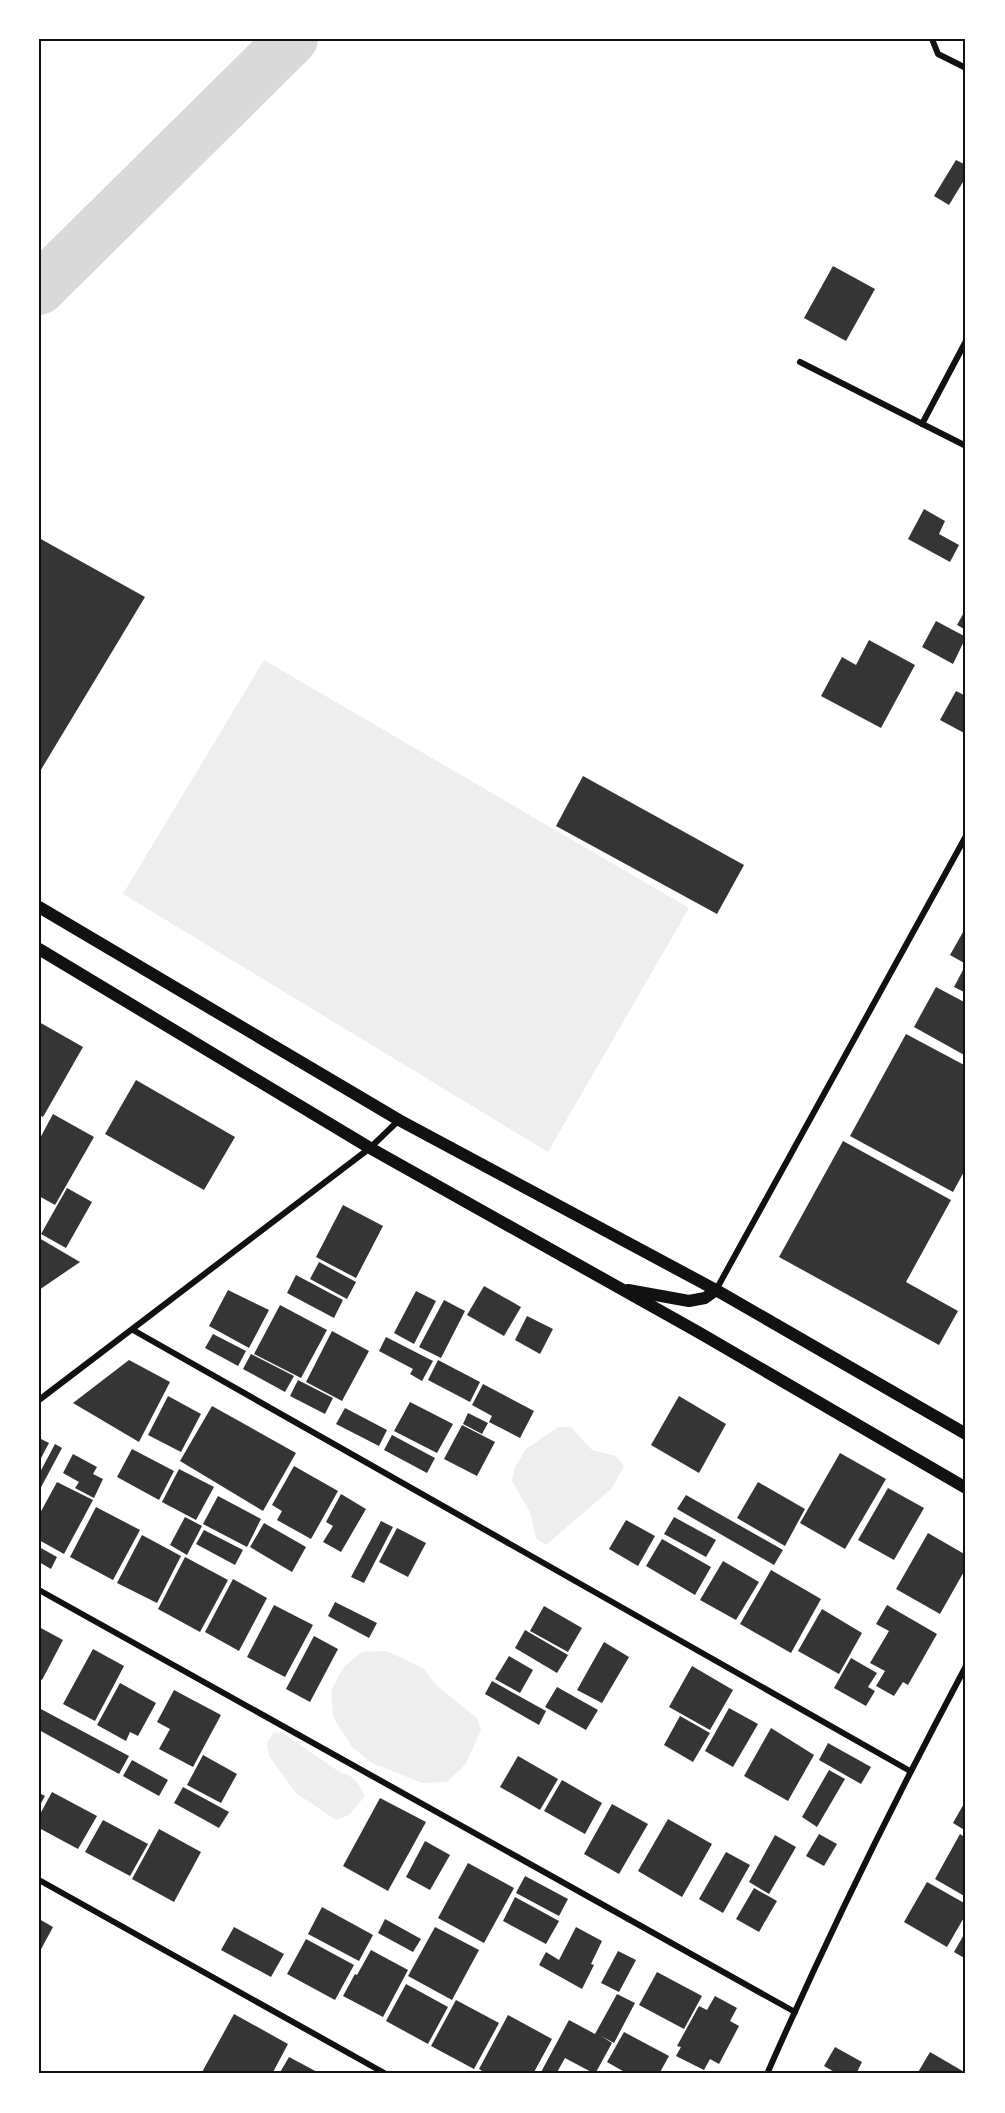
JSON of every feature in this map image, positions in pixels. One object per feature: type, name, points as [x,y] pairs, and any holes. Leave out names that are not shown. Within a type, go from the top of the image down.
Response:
[{"type":"main road","points":[[39,907],[399,1120],[716,1290],[966,1434]]},
{"type":"main road","points":[[39,949],[370,1148],[698,1332],[966,1488]]},
{"type":"main road","points":[[618,1288],[689,1301],[705,1298],[716,1290]]},
{"type":"street","points":[[932,39],[938,54],[966,68]]},
{"type":"street","points":[[922,424],[966,341]]},
{"type":"street","points":[[800,362],[966,446]]},
{"type":"street","points":[[716,1290],[966,836]]},
{"type":"street","points":[[39,1400],[370,1148],[399,1120]]},
{"type":"street","points":[[133,1330],[910,1771]]},
{"type":"street","points":[[39,1590],[795,2012]]},
{"type":"street","points":[[767,2074],[910,1771],[966,1666]]},
{"type":"street","points":[[39,1880],[386,2074]]},
{"type":"shaded area","points":[[264,660],[689,908],[548,1152],[123,894]]},
{"type":"shaded area","points":[[558,1427],[571,1427],[592,1450],[616,1456],[624,1466],[612,1488],[546,1545],[536,1538],[530,1512],[512,1481],[514,1469],[526,1449]]},
{"type":"shaded area","points":[[387,1651],[424,1669],[436,1685],[477,1718],[481,1730],[465,1765],[447,1782],[422,1783],[372,1763],[352,1747],[333,1717],[331,1691],[343,1668],[362,1652]]},
{"type":"shaded area","points":[[274,1732],[287,1736],[356,1781],[365,1796],[349,1815],[336,1820],[296,1793],[269,1756],[267,1743]]},
{"type":"building","points":[[956,160],[966,165],[966,177],[949,205],[934,196]]},
{"type":"building","points":[[833,266],[875,289],[846,341],[804,318]]},
{"type":"building","points":[[924,509],[945,521],[939,534],[959,545],[950,562],[908,539]]},
{"type":"building","points":[[39,538],[145,597],[39,773]]},
{"type":"building","points":[[966,609],[966,630],[957,625]]},
{"type":"building","points":[[936,621],[966,637],[953,664],[922,647]]},
{"type":"building","points":[[869,640],[915,665],[881,728],[821,696],[842,657],[856,665]]},
{"type":"building","points":[[956,691],[966,696],[966,734],[940,720]]},
{"type":"building","points":[[583,776],[744,865],[717,914],[556,826]]},
{"type":"building","points":[[963,932],[966,933],[966,964],[950,955]]},
{"type":"building","points":[[964,968],[966,969],[966,993],[954,987]]},
{"type":"building","points":[[936,987],[966,1003],[966,1056],[914,1027]]},
{"type":"building","points":[[39,1022],[83,1047],[43,1117],[39,1115]]},
{"type":"building","points":[[906,1034],[966,1066],[966,1168],[953,1192],[850,1136]]},
{"type":"building","points":[[136,1080],[235,1137],[204,1190],[105,1134]]},
{"type":"building","points":[[53,1114],[94,1137],[55,1205],[39,1196],[39,1140]]},
{"type":"building","points":[[843,1141],[951,1200],[906,1282],[958,1311],[939,1345],[779,1257]]},
{"type":"building","points":[[67,1188],[92,1202],[66,1248],[41,1234]]},
{"type":"building","points":[[343,1205],[383,1226],[356,1278],[316,1257]]},
{"type":"building","points":[[39,1238],[80,1262],[39,1290]]},
{"type":"building","points":[[319,1262],[356,1282],[347,1299],[310,1279]]},
{"type":"building","points":[[296,1275],[343,1300],[334,1318],[287,1293]]},
{"type":"building","points":[[484,1286],[521,1307],[504,1336],[467,1315]]},
{"type":"building","points":[[228,1290],[269,1310],[249,1348],[209,1326]]},
{"type":"building","points":[[416,1291],[436,1301],[414,1344],[394,1333]]},
{"type":"building","points":[[444,1300],[465,1311],[441,1358],[419,1347]]},
{"type":"building","points":[[280,1305],[327,1330],[301,1378],[254,1354]]},
{"type":"building","points":[[527,1316],[553,1329],[540,1354],[515,1340]]},
{"type":"building","points":[[332,1331],[369,1351],[342,1401],[306,1382]]},
{"type":"building","points":[[213,1334],[246,1351],[238,1366],[205,1348]]},
{"type":"building","points":[[386,1337],[433,1361],[422,1381],[410,1374],[413,1369],[379,1351]]},
{"type":"building","points":[[251,1354],[294,1376],[285,1392],[243,1369]]},
{"type":"building","points":[[129,1360],[170,1382],[139,1442],[73,1403]]},
{"type":"building","points":[[438,1360],[480,1382],[470,1402],[428,1380]]},
{"type":"building","points":[[298,1380],[333,1398],[325,1414],[290,1396]]},
{"type":"building","points":[[483,1384],[534,1411],[520,1438],[489,1422],[492,1416],[472,1405]]},
{"type":"building","points":[[168,1396],[201,1414],[181,1452],[148,1435]]},
{"type":"building","points":[[679,1396],[726,1424],[699,1473],[651,1445]]},
{"type":"building","points":[[410,1402],[453,1424],[437,1453],[394,1431]]},
{"type":"building","points":[[212,1406],[296,1453],[263,1511],[180,1461]]},
{"type":"building","points":[[345,1408],[387,1430],[379,1446],[336,1424]]},
{"type":"building","points":[[468,1413],[488,1423],[482,1434],[463,1424]]},
{"type":"building","points":[[462,1425],[495,1442],[477,1476],[444,1459]]},
{"type":"building","points":[[392,1435],[435,1458],[427,1473],[384,1450]]},
{"type":"building","points":[[39,1438],[49,1443],[39,1462]]},
{"type":"building","points":[[55,1444],[62,1448],[39,1491],[39,1474]]},
{"type":"building","points":[[132,1449],[174,1471],[159,1500],[117,1477]]},
{"type":"building","points":[[840,1453],[886,1479],[845,1549],[800,1523]]},
{"type":"building","points":[[73,1454],[97,1467],[93,1474],[103,1479],[94,1498],[75,1488],[79,1482],[63,1473]]},
{"type":"building","points":[[294,1466],[338,1491],[311,1539],[277,1520],[282,1511],[272,1505]]},
{"type":"building","points":[[179,1469],[214,1487],[196,1520],[162,1502]]},
{"type":"building","points":[[57,1482],[93,1500],[64,1554],[39,1540],[39,1515]]},
{"type":"building","points":[[758,1482],[805,1509],[785,1546],[737,1518]]},
{"type":"building","points":[[888,1488],[924,1508],[894,1560],[858,1540]]},
{"type":"building","points":[[341,1494],[366,1509],[341,1552],[323,1542],[333,1526],[326,1522]]},
{"type":"building","points":[[686,1495],[783,1550],[774,1565],[677,1509]]},
{"type":"building","points":[[218,1496],[261,1519],[247,1547],[203,1524]]},
{"type":"building","points":[[96,1507],[140,1530],[113,1580],[70,1557]]},
{"type":"building","points":[[185,1517],[202,1526],[187,1555],[170,1545]]},
{"type":"building","points":[[674,1517],[716,1540],[706,1557],[664,1534]]},
{"type":"building","points":[[626,1520],[655,1536],[638,1566],[609,1549]]},
{"type":"building","points":[[381,1521],[393,1527],[364,1583],[351,1577]]},
{"type":"building","points":[[264,1523],[306,1547],[292,1572],[250,1547]]},
{"type":"building","points":[[397,1528],[426,1543],[408,1577],[379,1562]]},
{"type":"building","points":[[204,1530],[243,1550],[235,1565],[196,1544]]},
{"type":"building","points":[[928,1533],[966,1555],[966,1568],[940,1614],[896,1589]]},
{"type":"building","points":[[142,1535],[181,1556],[157,1603],[117,1583]]},
{"type":"building","points":[[662,1539],[711,1567],[695,1595],[646,1566]]},
{"type":"building","points":[[39,1547],[57,1557],[51,1569],[39,1562]]},
{"type":"building","points":[[185,1557],[228,1580],[200,1632],[158,1609]]},
{"type":"building","points":[[723,1561],[759,1582],[736,1620],[700,1600]]},
{"type":"building","points":[[771,1570],[821,1599],[791,1653],[740,1624]]},
{"type":"building","points":[[233,1579],[267,1598],[239,1651],[205,1632]]},
{"type":"building","points":[[335,1602],[377,1623],[369,1638],[328,1616]]},
{"type":"building","points":[[274,1605],[313,1625],[285,1677],[247,1657]]},
{"type":"building","points":[[887,1605],[937,1634],[908,1685],[903,1682],[894,1696],[876,1686],[885,1671],[870,1663],[889,1631],[876,1624]]},
{"type":"building","points":[[544,1606],[582,1628],[568,1652],[530,1631]]},
{"type":"building","points":[[822,1609],[862,1633],[839,1674],[798,1651]]},
{"type":"building","points":[[39,1627],[63,1640],[42,1680],[39,1678]]},
{"type":"building","points":[[525,1630],[568,1655],[557,1673],[515,1648]]},
{"type":"building","points":[[314,1636],[338,1649],[310,1702],[286,1689]]},
{"type":"building","points":[[604,1642],[629,1657],[602,1703],[577,1690]]},
{"type":"building","points":[[93,1649],[124,1666],[95,1721],[63,1704]]},
{"type":"building","points":[[509,1656],[533,1670],[520,1693],[495,1679]]},
{"type":"building","points":[[851,1658],[877,1673],[868,1687],[875,1691],[866,1706],[834,1688]]},
{"type":"building","points":[[692,1666],[733,1690],[710,1730],[669,1707]]},
{"type":"building","points":[[492,1681],[546,1711],[539,1725],[485,1694]]},
{"type":"building","points":[[120,1683],[156,1703],[138,1736],[130,1732],[126,1741],[97,1725]]},
{"type":"building","points":[[557,1687],[598,1710],[586,1730],[545,1707]]},
{"type":"building","points":[[174,1690],[221,1715],[193,1767],[159,1749],[170,1729],[157,1722]]},
{"type":"building","points":[[39,1708],[129,1756],[119,1774],[39,1730]]},
{"type":"building","points":[[729,1708],[758,1724],[733,1767],[705,1751]]},
{"type":"building","points":[[680,1716],[710,1733],[693,1762],[664,1745]]},
{"type":"building","points":[[771,1728],[814,1755],[788,1801],[744,1776]]},
{"type":"building","points":[[828,1743],[871,1767],[861,1784],[819,1760]]},
{"type":"building","points":[[203,1755],[237,1774],[221,1803],[187,1785]]},
{"type":"building","points":[[518,1756],[558,1779],[540,1810],[500,1787]]},
{"type":"building","points":[[132,1760],[168,1780],[159,1796],[123,1776]]},
{"type":"building","points":[[829,1770],[845,1779],[817,1827],[802,1817]]},
{"type":"building","points":[[562,1780],[602,1803],[585,1834],[544,1811]]},
{"type":"building","points":[[183,1787],[229,1812],[219,1828],[174,1803]]},
{"type":"building","points":[[52,1792],[97,1816],[78,1849],[39,1828],[39,1816]]},
{"type":"building","points":[[39,1793],[45,1796],[39,1807]]},
{"type":"building","points":[[380,1798],[426,1822],[388,1891],[343,1866]]},
{"type":"building","points":[[966,1800],[966,1831],[953,1823]]},
{"type":"building","points":[[612,1804],[648,1824],[619,1874],[584,1854]]},
{"type":"building","points":[[668,1819],[712,1844],[682,1897],[638,1871]]},
{"type":"building","points":[[103,1820],[148,1844],[130,1876],[85,1852]]},
{"type":"building","points":[[159,1829],[201,1852],[174,1902],[132,1879]]},
{"type":"building","points":[[819,1834],[837,1844],[824,1866],[806,1856]]},
{"type":"building","points":[[960,1834],[966,1838],[966,1897],[935,1879]]},
{"type":"building","points":[[775,1835],[796,1847],[769,1894],[749,1882]]},
{"type":"building","points":[[425,1841],[450,1855],[430,1890],[406,1877]]},
{"type":"building","points":[[726,1852],[750,1865],[723,1913],[699,1899]]},
{"type":"building","points":[[468,1863],[514,1888],[484,1943],[438,1918]]},
{"type":"building","points":[[525,1876],[568,1899],[559,1916],[516,1893]]},
{"type":"building","points":[[927,1882],[966,1904],[966,1914],[947,1947],[904,1922]]},
{"type":"building","points":[[754,1888],[777,1901],[759,1932],[736,1919]]},
{"type":"building","points":[[515,1897],[559,1921],[546,1944],[503,1921]]},
{"type":"building","points":[[322,1907],[373,1935],[359,1961],[308,1934]]},
{"type":"building","points":[[39,1919],[53,1927],[39,1953]]},
{"type":"building","points":[[385,1919],[421,1939],[413,1952],[378,1933]]},
{"type":"building","points":[[234,1927],[284,1954],[271,1977],[221,1950]]},
{"type":"building","points":[[435,1927],[479,1950],[452,2000],[408,1976]]},
{"type":"building","points":[[576,1927],[602,1941],[591,1964],[594,1965],[582,1989],[539,1965],[546,1952],[559,1960]]},
{"type":"building","points":[[966,1931],[966,1959],[954,1952]]},
{"type":"building","points":[[306,1939],[354,1965],[335,2000],[287,1974]]},
{"type":"building","points":[[371,1950],[408,1970],[383,2017],[343,1996]]},
{"type":"building","points":[[618,1951],[636,1960],[619,1992],[601,1983]]},
{"type":"building","points":[[657,1972],[702,1996],[684,2029],[639,2005]]},
{"type":"building","points":[[406,1984],[448,2007],[428,2044],[386,2021]]},
{"type":"building","points":[[617,1994],[635,2003],[614,2043],[601,2036],[612,2043],[595,2074],[565,2058],[556,2074],[540,2074],[569,2020],[595,2034]]},
{"type":"building","points":[[715,1996],[737,2008],[730,2021],[739,2026],[719,2064],[710,2059],[704,2070],[676,2056],[681,2047],[677,2046],[699,2006],[707,2010]]},
{"type":"building","points":[[456,2000],[499,2023],[474,2069],[431,2046]]},
{"type":"building","points":[[234,2014],[288,2044],[272,2074],[201,2074]]},
{"type":"building","points":[[508,2015],[552,2039],[533,2074],[487,2074],[479,2069]]},
{"type":"building","points":[[624,2032],[669,2056],[659,2074],[628,2074],[607,2062]]},
{"type":"building","points":[[835,2047],[862,2062],[856,2074],[838,2074],[824,2066]]},
{"type":"building","points":[[930,2052],[966,2073],[966,2074],[917,2074]]},
{"type":"building","points":[[289,2057],[321,2074],[279,2074]]},
{"type":"waterway","points":[[39,289],[292,39]]}]
